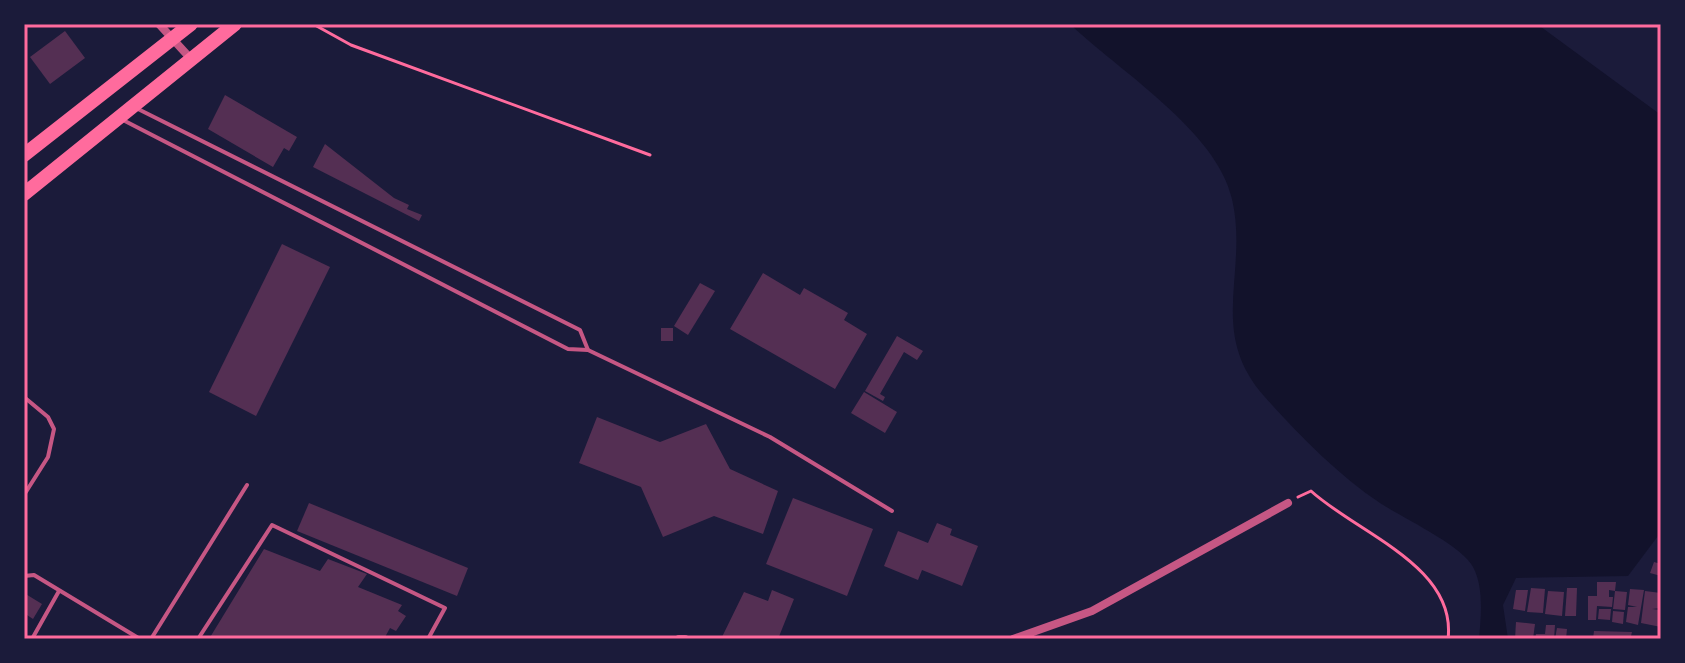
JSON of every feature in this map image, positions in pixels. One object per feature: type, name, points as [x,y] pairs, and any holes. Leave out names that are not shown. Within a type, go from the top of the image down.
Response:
[{"type":"main road","points":[[24,155],[191,24]]},
{"type":"main road","points":[[24,194],[235,24]]},
{"type":"street","points":[[159,24],[191,59]]},
{"type":"street","points":[[1013,639],[1092,611],[1288,503]]},
{"type":"street","points":[[679,639],[685,639]]},
{"type":"lane","points":[[133,106],[580,330],[588,350]]},
{"type":"lane","points":[[119,117],[568,349],[588,350],[770,437],[892,511]]},
{"type":"lane","points":[[24,397],[42,411],[54,429],[48,457],[24,495]]},
{"type":"lane","points":[[151,639],[247,485]]},
{"type":"lane","points":[[198,639],[272,525],[445,608],[428,639]]},
{"type":"lane","points":[[24,576],[34,575],[140,639]]},
{"type":"lane","points":[[32,639],[59,591]]},
{"type":"path","points":[[313,24],[351,45],[650,155]]},
{"type":"path","points":[[1311,491],[1339,514],[1407,559],[1434,583],[1448,612],[1448,639]]},
{"type":"shaded area","points":[[1070,24],[1537,24],[1661,115],[1661,532],[1628,576],[1516,578],[1503,605],[1508,639],[1479,639],[1480,593],[1473,567],[1467,559],[1445,541],[1380,503],[1349,479],[1290,425],[1247,372],[1237,348],[1233,325],[1236,226],[1232,199],[1223,174],[1187,126]]},
{"type":"building","points":[[65,31],[85,58],[50,84],[30,57]]},
{"type":"building","points":[[225,95],[297,137],[289,151],[284,148],[273,167],[208,129]]},
{"type":"building","points":[[325,144],[394,198],[409,205],[407,209],[422,215],[419,221],[313,167]]},
{"type":"building","points":[[282,244],[330,267],[256,416],[209,392]]},
{"type":"building","points":[[763,273],[800,295],[804,288],[848,313],[844,320],[867,334],[835,389],[730,329]]},
{"type":"building","points":[[700,283],[715,291],[688,335],[674,326]]},
{"type":"building","points":[[661,328],[673,328],[673,341],[661,341]]},
{"type":"building","points":[[897,336],[923,351],[917,360],[904,352],[880,394],[885,397],[883,401],[865,391]]},
{"type":"building","points":[[864,392],[897,412],[885,433],[851,413]]},
{"type":"building","points":[[597,417],[660,442],[706,424],[730,469],[778,491],[763,534],[714,516],[663,537],[641,487],[579,463]]},
{"type":"building","points":[[793,498],[873,529],[847,596],[766,564]]},
{"type":"building","points":[[309,503],[468,568],[457,596],[297,531]]},
{"type":"building","points":[[937,523],[952,529],[950,535],[978,546],[962,586],[922,570],[918,580],[884,566],[898,531],[928,543]]},
{"type":"building","points":[[264,549],[320,571],[328,559],[367,574],[358,587],[402,605],[398,611],[406,616],[396,631],[390,628],[384,639],[209,639]]},
{"type":"building","points":[[1654,562],[1661,564],[1661,576],[1650,573]]},
{"type":"building","points":[[1597,582],[1616,582],[1615,591],[1609,590],[1609,597],[1613,597],[1612,607],[1597,606],[1596,620],[1588,620],[1588,596],[1597,596]]},
{"type":"building","points":[[1531,588],[1545,589],[1543,613],[1527,612]]},
{"type":"building","points":[[1567,588],[1577,588],[1576,616],[1565,616]]},
{"type":"building","points":[[1630,589],[1644,590],[1638,625],[1626,622],[1628,607],[1637,607],[1628,605]]},
{"type":"building","points":[[772,590],[794,599],[778,639],[722,637],[744,592],[768,601]]},
{"type":"building","points":[[1516,590],[1528,590],[1525,611],[1513,609]]},
{"type":"building","points":[[1548,591],[1564,592],[1562,616],[1545,614]]},
{"type":"building","points":[[1615,591],[1627,592],[1625,610],[1613,609]]},
{"type":"building","points":[[1645,591],[1661,593],[1661,608],[1652,609],[1661,610],[1661,627],[1641,623]]},
{"type":"building","points":[[24,593],[42,604],[33,619],[24,613]]},
{"type":"building","points":[[1599,609],[1611,609],[1610,620],[1598,619]]},
{"type":"building","points":[[1613,611],[1624,612],[1623,624],[1612,622]]},
{"type":"building","points":[[1516,622],[1535,624],[1533,639],[1515,639]]},
{"type":"building","points":[[1546,625],[1555,625],[1554,639],[1535,639],[1536,634],[1545,634]]},
{"type":"building","points":[[1557,628],[1567,629],[1566,639],[1555,639]]},
{"type":"building","points":[[1594,631],[1632,632],[1631,636],[1639,639],[1593,639]]}]
